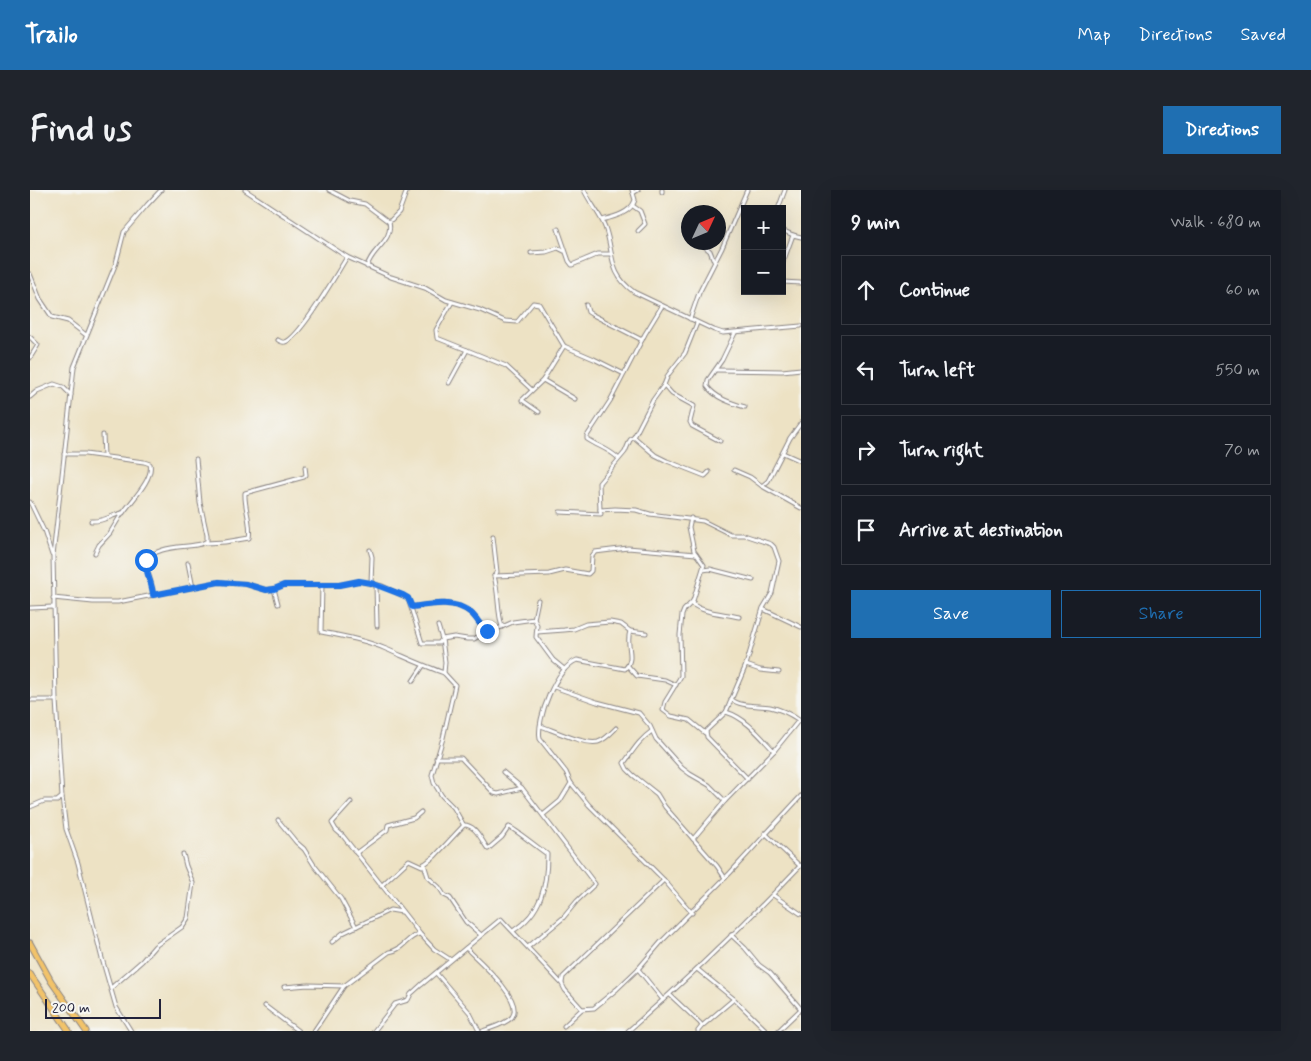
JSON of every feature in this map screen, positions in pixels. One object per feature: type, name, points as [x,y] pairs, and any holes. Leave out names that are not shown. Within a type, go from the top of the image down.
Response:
[{"type":"main road","points":[[30,943],[51,981],[86,1031]]},
{"type":"main road","points":[[30,974],[69,1031]]},
{"type":"street","points":[[131,1031],[116,1007],[78,863],[66,829],[62,797],[56,700],[52,556],[74,367],[116,263],[124,232],[161,190]]},
{"type":"street","points":[[245,190],[347,257],[391,277],[425,288],[452,302],[511,322],[517,322],[533,303],[539,304],[564,346],[624,374]]},
{"type":"street","points":[[330,190],[350,201],[365,204],[389,222],[390,231],[370,258],[367,267]]},
{"type":"street","points":[[389,222],[399,212],[407,190]]},
{"type":"street","points":[[584,190],[602,220],[608,236],[615,272],[628,287],[662,306],[714,330],[735,333],[801,326]]},
{"type":"street","points":[[638,190],[632,192],[645,224],[638,231]]},
{"type":"street","points":[[690,320],[699,293],[722,248],[747,190]]},
{"type":"street","points":[[779,205],[785,190]]},
{"type":"street","points":[[602,220],[628,211],[633,206],[635,200]]},
{"type":"street","points":[[633,206],[640,210]]},
{"type":"street","points":[[558,230],[572,265],[598,254],[611,254]]},
{"type":"street","points":[[786,232],[801,237]]},
{"type":"street","points":[[786,254],[793,235]]},
{"type":"street","points":[[531,253],[546,252],[558,248],[565,251]]},
{"type":"street","points":[[709,250],[714,262]]},
{"type":"street","points":[[278,340],[284,343],[294,336],[312,312],[347,257]]},
{"type":"street","points":[[30,274],[40,299],[52,317],[68,321],[86,335]]},
{"type":"street","points":[[786,282],[801,283]]},
{"type":"street","points":[[452,302],[436,330],[437,338],[506,366],[532,390]]},
{"type":"street","points":[[586,305],[588,312],[591,314],[642,340]]},
{"type":"street","points":[[618,458],[587,439],[587,436],[610,400],[662,306]]},
{"type":"street","points":[[560,512],[601,514],[599,482],[634,437],[653,400],[684,353],[697,322]]},
{"type":"street","points":[[735,333],[708,380],[707,386],[711,392],[732,404],[745,407]]},
{"type":"street","points":[[30,336],[38,345],[30,358]]},
{"type":"street","points":[[539,412],[522,400],[543,380],[564,346]]},
{"type":"street","points":[[449,383],[467,350]]},
{"type":"street","points":[[715,370],[782,371],[801,369]]},
{"type":"street","points":[[543,380],[575,399]]},
{"type":"street","points":[[30,397],[37,391],[54,384],[63,387],[71,395]]},
{"type":"street","points":[[664,385],[672,394],[694,406],[690,422],[692,426],[720,441]]},
{"type":"street","points":[[762,486],[768,481],[790,438],[801,423]]},
{"type":"street","points":[[103,436],[104,456]]},
{"type":"street","points":[[634,437],[655,455],[705,476],[709,472]]},
{"type":"street","points":[[783,453],[800,459]]},
{"type":"street","points":[[64,454],[104,456],[150,464],[151,469],[148,479],[95,553]]},
{"type":"street","points":[[196,459],[199,498],[207,535],[206,542]]},
{"type":"street","points":[[153,595],[145,562],[148,558],[166,549],[193,546],[206,542],[225,542],[249,538],[250,528],[244,499],[245,493],[304,477],[306,475],[305,467]]},
{"type":"street","points":[[734,470],[750,477],[801,508]]},
{"type":"street","points":[[30,502],[44,531],[52,556]]},
{"type":"street","points":[[600,510],[630,510],[703,520],[732,535],[744,535],[761,540],[774,547],[779,561],[772,592],[763,609],[746,665],[726,712],[706,731],[706,734]]},
{"type":"street","points":[[91,521],[104,521],[113,515],[123,513]]},
{"type":"street","points":[[690,518],[689,526],[696,554],[705,568],[753,580]]},
{"type":"street","points":[[493,537],[497,572],[494,576],[499,590],[498,613],[502,627]]},
{"type":"street","points":[[494,576],[549,574],[565,570],[588,574],[592,568],[592,556],[595,552],[620,549],[634,548],[696,554]]},
{"type":"street","points":[[370,550],[372,557],[371,583]]},
{"type":"street","points":[[188,563],[193,588]]},
{"type":"street","points":[[705,568],[693,601],[684,610],[682,615],[680,635],[681,676],[663,705],[664,710],[671,716],[689,720],[706,734],[748,779]]},
{"type":"street","points":[[53,598],[118,602],[219,582],[232,582],[266,590],[284,585],[339,585],[359,581],[371,583],[408,598],[422,643],[439,643],[442,639],[454,637],[467,640],[474,639],[487,631],[495,630],[513,622],[534,619]]},
{"type":"street","points":[[322,585],[321,632],[384,648],[423,666],[444,673],[455,684],[452,705],[432,775],[434,783],[442,796],[454,808],[464,825]]},
{"type":"street","points":[[376,585],[377,626]]},
{"type":"street","points":[[274,589],[278,604]]},
{"type":"street","points":[[538,600],[534,619],[537,625],[536,637],[540,645],[553,660],[564,669]]},
{"type":"street","points":[[693,601],[692,604],[696,609],[739,617]]},
{"type":"street","points":[[412,607],[430,604],[457,605],[470,612],[487,631]]},
{"type":"street","points":[[30,608],[53,607]]},
{"type":"street","points":[[763,609],[780,615],[801,627]]},
{"type":"street","points":[[537,632],[574,629],[586,624],[610,622],[621,624],[630,631],[646,633]]},
{"type":"street","points":[[438,626],[445,662],[444,673]]},
{"type":"street","points":[[630,631],[628,641],[631,656],[627,668],[622,670],[577,660],[571,662],[564,669],[545,704],[539,733],[540,739],[589,805],[664,880],[692,913]]},
{"type":"street","points":[[746,665],[760,670],[779,672]]},
{"type":"street","points":[[414,681],[423,666]]},
{"type":"street","points":[[628,666],[637,676],[660,679],[676,685]]},
{"type":"street","points":[[553,687],[639,714],[650,726],[656,739],[682,768],[709,785],[725,801]]},
{"type":"street","points":[[693,839],[725,801],[774,751],[800,718],[769,707],[735,702],[731,699]]},
{"type":"street","points":[[30,700],[56,700]]},
{"type":"street","points":[[726,712],[733,714],[746,723],[774,751]]},
{"type":"street","points":[[541,726],[595,743],[602,740],[616,728]]},
{"type":"street","points":[[652,730],[641,739],[624,763],[633,775],[656,794],[725,878]]},
{"type":"street","points":[[436,758],[461,758],[494,793],[498,794],[522,788]]},
{"type":"street","points":[[503,772],[522,788],[542,815],[550,822],[595,884],[563,918],[528,947]]},
{"type":"street","points":[[542,815],[560,801],[571,783]]},
{"type":"street","points":[[564,1026],[582,1009],[598,1006],[638,969],[662,941],[692,913],[801,796]]},
{"type":"street","points":[[30,807],[44,802],[57,801],[62,797]]},
{"type":"street","points":[[351,802],[332,823],[336,830],[343,836],[420,934],[434,949],[451,960]]},
{"type":"street","points":[[356,853],[387,830],[388,825],[414,818],[421,812]]},
{"type":"street","points":[[278,820],[304,849],[341,899],[356,926]]},
{"type":"street","points":[[381,886],[409,860],[419,866],[435,856],[464,825],[471,825],[474,828],[488,849],[502,837],[509,827],[513,828],[546,854],[544,890],[541,898],[534,912],[513,931]]},
{"type":"street","points":[[628,1031],[670,995],[801,866],[765,834]]},
{"type":"street","points":[[111,988],[142,961],[154,946],[182,927],[188,918],[193,883],[183,854]]},
{"type":"street","points":[[424,864],[428,877],[439,887],[444,895],[450,898],[466,922],[480,934]]},
{"type":"street","points":[[562,984],[564,976],[664,880]]},
{"type":"street","points":[[773,895],[801,914]]},
{"type":"street","points":[[332,942],[356,926],[390,910],[402,912]]},
{"type":"street","points":[[375,1031],[395,1004],[408,1000],[412,994],[480,934],[501,918],[562,984],[582,1009]]},
{"type":"street","points":[[314,1031],[344,986],[388,952],[396,951],[412,937],[420,934]]},
{"type":"street","points":[[731,936],[745,948],[759,965],[770,973],[801,1009],[778,1031]]},
{"type":"street","points":[[466,948],[504,987],[513,1004],[514,1011],[512,1017],[483,1031]]},
{"type":"street","points":[[638,969],[663,1000]]},
{"type":"street","points":[[697,969],[734,999],[767,1031]]},
{"type":"street","points":[[436,973],[470,1013],[479,1031]]},
{"type":"street","points":[[284,988],[308,985],[341,984],[344,986]]},
{"type":"street","points":[[670,995],[702,1026]]},
{"type":"street","points":[[698,1031],[734,999]]},
{"type":"street","points":[[265,1006],[298,1031]]},
{"type":"route","points":[[146,560],[153,595],[219,582],[246,584],[266,590],[284,585],[339,585],[359,581],[382,586],[403,595],[408,598],[412,607],[430,604],[457,605],[476,617],[479,624],[487,631]]}]
